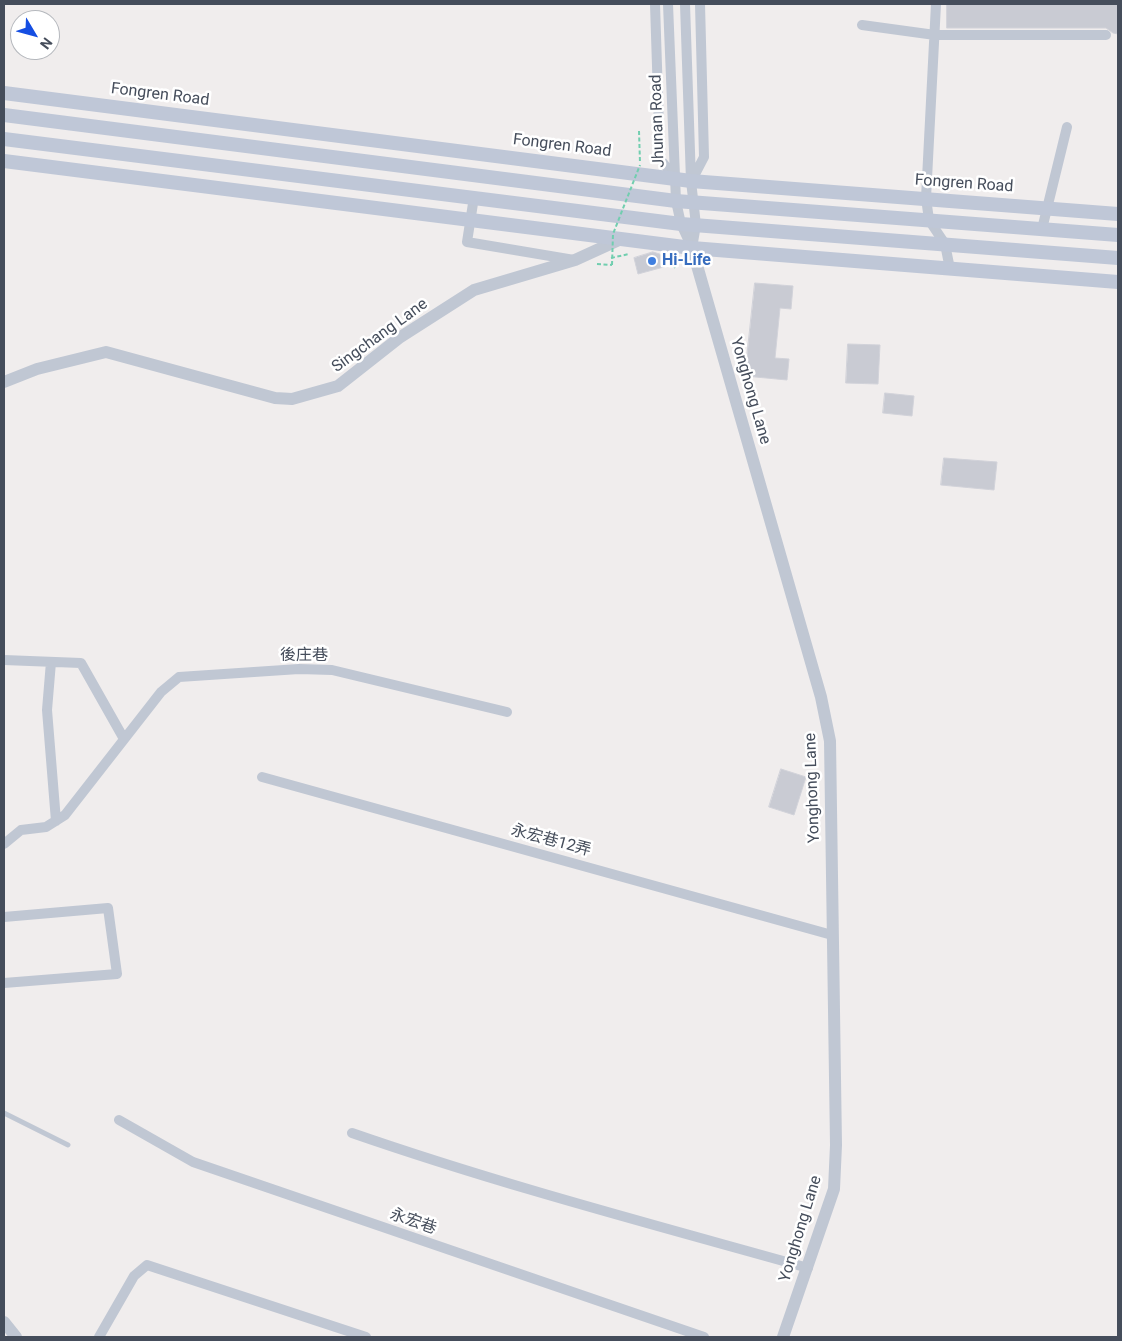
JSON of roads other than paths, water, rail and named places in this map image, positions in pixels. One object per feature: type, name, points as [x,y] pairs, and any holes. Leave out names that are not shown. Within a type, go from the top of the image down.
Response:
[{"type":"main road","name":"Fongren Road","points":[[4,93],[691,181],[1118,214]]},
{"type":"main road","points":[[4,115],[676,201],[1118,235]]},
{"type":"main road","points":[[4,139],[680,224],[1118,258]]},
{"type":"main road","points":[[4,161],[692,248],[1118,282]]},
{"type":"street","name":"Jhunan Road","points":[[655,4],[660,159],[676,178]]},
{"type":"street","name":"Jhunan Road","points":[[668,4],[676,178]]},
{"type":"street","name":"Jhunan Road","points":[[685,4],[691,181],[696,225],[692,248]]},
{"type":"street","points":[[691,181],[704,157],[700,4]]},
{"type":"street","points":[[936,4],[926,198],[929,220],[945,244],[950,269]]},
{"type":"street","points":[[862,25],[935,35],[1106,35]]},
{"type":"street","points":[[1042,229],[1067,127]]},
{"type":"street","points":[[676,178],[676,201],[680,224],[692,248]]},
{"type":"street","points":[[474,197],[467,242],[576,260]]},
{"type":"street","name":"Singchang Lane","points":[[4,382],[37,369],[106,352],[274,398],[292,400],[338,386],[399,338],[474,290],[576,260],[621,239]]},
{"type":"street","name":"Yonghong Lane","points":[[692,248],[818,687],[830,741],[836,1146],[834,1189],[783,1337]]},
{"type":"street","points":[[4,660],[81,663],[124,739]]},
{"type":"street","points":[[4,844],[21,830],[46,826],[56,820],[47,710],[51,662]]},
{"type":"street","name":"後庄巷","points":[[56,820],[66,815],[161,692],[179,677],[299,669],[332,670],[507,712]]},
{"type":"street","name":"永宏巷12弄","points":[[262,777],[832,935]]},
{"type":"street","points":[[4,917],[108,908],[117,974],[4,983]]},
{"type":"street","name":"永宏巷","points":[[119,1120],[192,1162],[704,1337]]},
{"type":"street","points":[[352,1133],[422,1157],[557,1198],[808,1268]]},
{"type":"street","points":[[99,1337],[134,1276],[147,1265],[366,1337]]},
{"type":"street","points":[[4,1322],[16,1337]]},
{"type":"lane","points":[[4,1113],[68,1145]]},
{"type":"place","name":"Hi-Life","points":[[652,261]]}]
